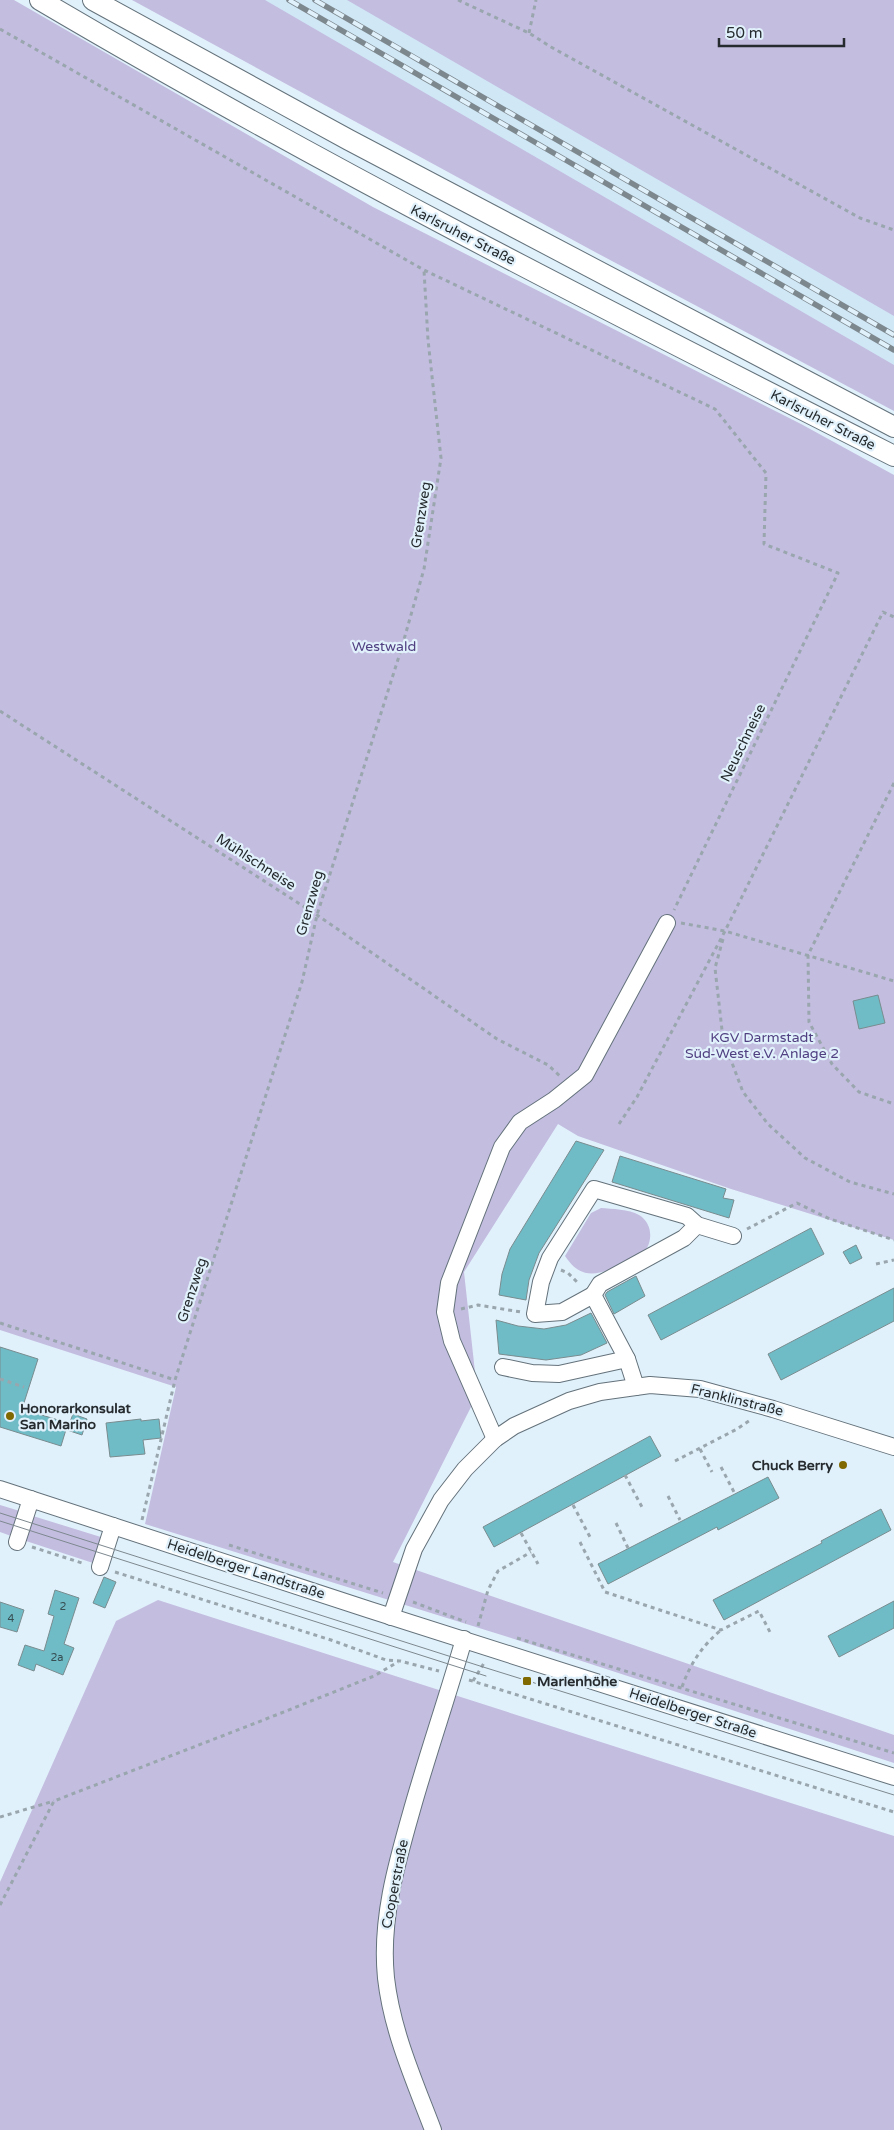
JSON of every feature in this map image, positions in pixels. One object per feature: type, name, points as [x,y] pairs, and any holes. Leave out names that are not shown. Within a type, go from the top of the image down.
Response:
[{"type":"main road","name":"Karlsruher Straße","points":[[40,0],[162,72],[406,206],[894,456]]},
{"type":"main road","name":"Karlsruher Straße","points":[[93,0],[349,140],[894,427]]},
{"type":"street","points":[[495,1438],[452,1341],[445,1312],[449,1282],[502,1148],[520,1122],[571,1087],[585,1075],[668,923]]},
{"type":"street","points":[[696,1226],[684,1238],[600,1284],[593,1296],[562,1312],[535,1314],[541,1282],[548,1264],[594,1189],[687,1216],[696,1226],[733,1236]]},
{"type":"street","points":[[593,1296],[626,1359],[636,1387]]},
{"type":"street","points":[[504,1367],[532,1373],[559,1374],[626,1359]]},
{"type":"street","name":"Franklinstraße","points":[[391,1617],[407,1566],[427,1522],[465,1469],[495,1438],[514,1426],[569,1401],[600,1392],[650,1385],[682,1387],[708,1391],[757,1404],[894,1447]]},
{"type":"street","name":"Heidelberger Landstraße","points":[[0,1489],[391,1617],[492,1648]]},
{"type":"street","points":[[17,1542],[31,1499]]},
{"type":"street","points":[[100,1568],[113,1526]]},
{"type":"street","name":"Cooperstraße","points":[[433,2130],[400,2045],[386,1978],[385,1931],[391,1887],[400,1850],[464,1639]]},
{"type":"street","name":"Heidelberger Straße","points":[[492,1648],[894,1777]]},
{"type":"path","points":[[458,0],[529,33],[550,47],[860,218],[894,230]]},
{"type":"path","points":[[529,33],[536,0]]},
{"type":"path","points":[[0,29],[424,270]]},
{"type":"path","name":"Neuschneise","points":[[424,270],[715,409],[766,473],[764,544],[838,573],[668,923]]},
{"type":"path","name":"Grenzweg","points":[[137,1533],[145,1512],[175,1380],[302,982],[317,915],[401,650],[424,569],[441,458],[428,340],[424,270]]},
{"type":"path","points":[[619,1124],[637,1097],[726,931],[883,612],[894,617]]},
{"type":"path","name":"Mühlschneise","points":[[0,710],[317,915],[497,1039],[548,1065],[571,1087]]},
{"type":"path","points":[[894,783],[808,955],[809,1022],[832,1064],[859,1092],[894,1104]]},
{"type":"path","points":[[668,923],[680,923],[726,931],[894,981]]},
{"type":"path","points":[[726,931],[715,968],[723,1039],[743,1092],[768,1124],[805,1158],[850,1182],[894,1194]]},
{"type":"path","points":[[733,1236],[797,1203],[830,1219],[894,1240]]},
{"type":"path","points":[[876,1264],[894,1260]]},
{"type":"path","points":[[548,1264],[568,1272],[593,1296]]},
{"type":"path","points":[[445,1312],[478,1305],[535,1314]]},
{"type":"path","points":[[0,1323],[175,1380]]},
{"type":"path","points":[[0,1379],[24,1387]]},
{"type":"path","points":[[675,1461],[737,1429],[752,1418]]},
{"type":"path","points":[[700,1449],[712,1472]]},
{"type":"path","points":[[721,1467],[735,1494]]},
{"type":"path","points":[[625,1475],[643,1509]]},
{"type":"path","points":[[668,1496],[680,1520]]},
{"type":"path","points":[[573,1505],[590,1537]]},
{"type":"path","points":[[616,1523],[628,1548]]},
{"type":"path","points":[[522,1533],[538,1564]]},
{"type":"path","points":[[17,1542],[331,1640],[386,1660],[400,1661],[427,1668]]},
{"type":"path","points":[[580,1542],[606,1592],[721,1630]]},
{"type":"path","points":[[478,1626],[488,1590],[498,1571],[531,1552]]},
{"type":"path","points":[[421,1604],[487,1629]]},
{"type":"path","points":[[682,1687],[686,1673],[704,1645],[721,1630],[759,1611],[771,1634]]},
{"type":"path","points":[[512,1636],[894,1753]]},
{"type":"path","points":[[0,1817],[54,1801],[347,1687],[374,1676],[400,1661]]},
{"type":"path","points":[[473,1681],[894,1812]]},
{"type":"path","points":[[0,1905],[54,1801]]},
{"type":"shaded area","points":[[166,0],[461,0],[894,244],[894,387]]},
{"type":"green space","name":"Westwald","points":[[0,0],[14,0],[373,207],[801,424],[894,475],[894,1240],[731,1189],[578,1136],[558,1124],[464,1272],[475,1372],[472,1405],[393,1562],[894,1735],[894,1763],[508,1637],[145,1524],[176,1387],[0,1330]]},
{"type":"green space","points":[[132,0],[265,0],[894,365],[894,411],[595,252]]},
{"type":"green space","points":[[347,0],[894,0],[894,316]]},
{"type":"green space","points":[[601,1208],[625,1210],[639,1215],[650,1229],[650,1241],[644,1252],[635,1260],[603,1272],[583,1272],[577,1269],[565,1256],[591,1213]]},
{"type":"green space","points":[[0,1505],[23,1512],[14,1537],[0,1532]]},
{"type":"green space","points":[[33,1516],[104,1538],[93,1563],[26,1541]]},
{"type":"green space","points":[[158,1600],[894,1836],[894,2130],[0,2130],[0,1882],[116,1621]]},
{"type":"building","points":[[878,995],[885,1023],[859,1029],[853,1001]]},
{"type":"building","points":[[576,1141],[604,1150],[539,1253],[529,1280],[526,1300],[499,1295],[502,1274],[510,1249]]},
{"type":"building","points":[[620,1156],[726,1189],[723,1198],[734,1200],[729,1218],[612,1182]]},
{"type":"building","points":[[811,1228],[824,1254],[661,1340],[648,1315]]},
{"type":"building","points":[[856,1245],[862,1258],[850,1264],[843,1252]]},
{"type":"building","points":[[636,1276],[645,1296],[614,1314],[605,1295],[607,1292]]},
{"type":"building","points":[[894,1288],[894,1321],[781,1380],[768,1354]]},
{"type":"building","points":[[591,1313],[607,1343],[581,1355],[546,1360],[499,1354],[496,1320],[518,1326],[544,1329],[566,1325]]},
{"type":"building","points":[[0,1347],[38,1359],[22,1409],[68,1423],[61,1446],[0,1427]]},
{"type":"building","points":[[73,1414],[87,1419],[82,1435],[67,1430]]},
{"type":"building","points":[[141,1419],[141,1421],[159,1419],[161,1438],[143,1440],[145,1454],[110,1457],[106,1423]]},
{"type":"building","points":[[650,1436],[661,1456],[494,1547],[483,1527]]},
{"type":"building","points":[[768,1477],[779,1498],[718,1530],[717,1527],[608,1584],[598,1564]]},
{"type":"building","points":[[881,1509],[891,1530],[724,1620],[713,1600],[822,1543],[821,1541]]},
{"type":"building","points":[[104,1577],[116,1582],[105,1608],[93,1603]]},
{"type":"building","points":[[55,1590],[79,1598],[64,1644],[74,1648],[63,1675],[36,1664],[34,1671],[18,1665],[25,1645],[44,1651],[54,1616],[48,1614]]},
{"type":"building","points":[[894,1601],[894,1628],[839,1657],[828,1636]]},
{"type":"building","points":[[0,1602],[24,1610],[17,1632],[0,1627]]},
{"type":"tram line","points":[[0,1513],[480,1666],[894,1795]]},
{"type":"tram line","points":[[0,1521],[486,1676]]},
{"type":"railway","points":[[289,0],[894,350]]},
{"type":"railway","points":[[315,0],[894,335]]},
{"type":"place","name":"Honorarkonsulat San Marino","points":[[10,1416]]},
{"type":"place","name":"Chuck Berry","points":[[843,1465]]},
{"type":"place","name":"Marienhöhe","points":[[527,1681]]},
{"type":"park label","name":"KGV Darmstadt Süd-West e.V. Anlage 2","points":[[762,1046]]}]
